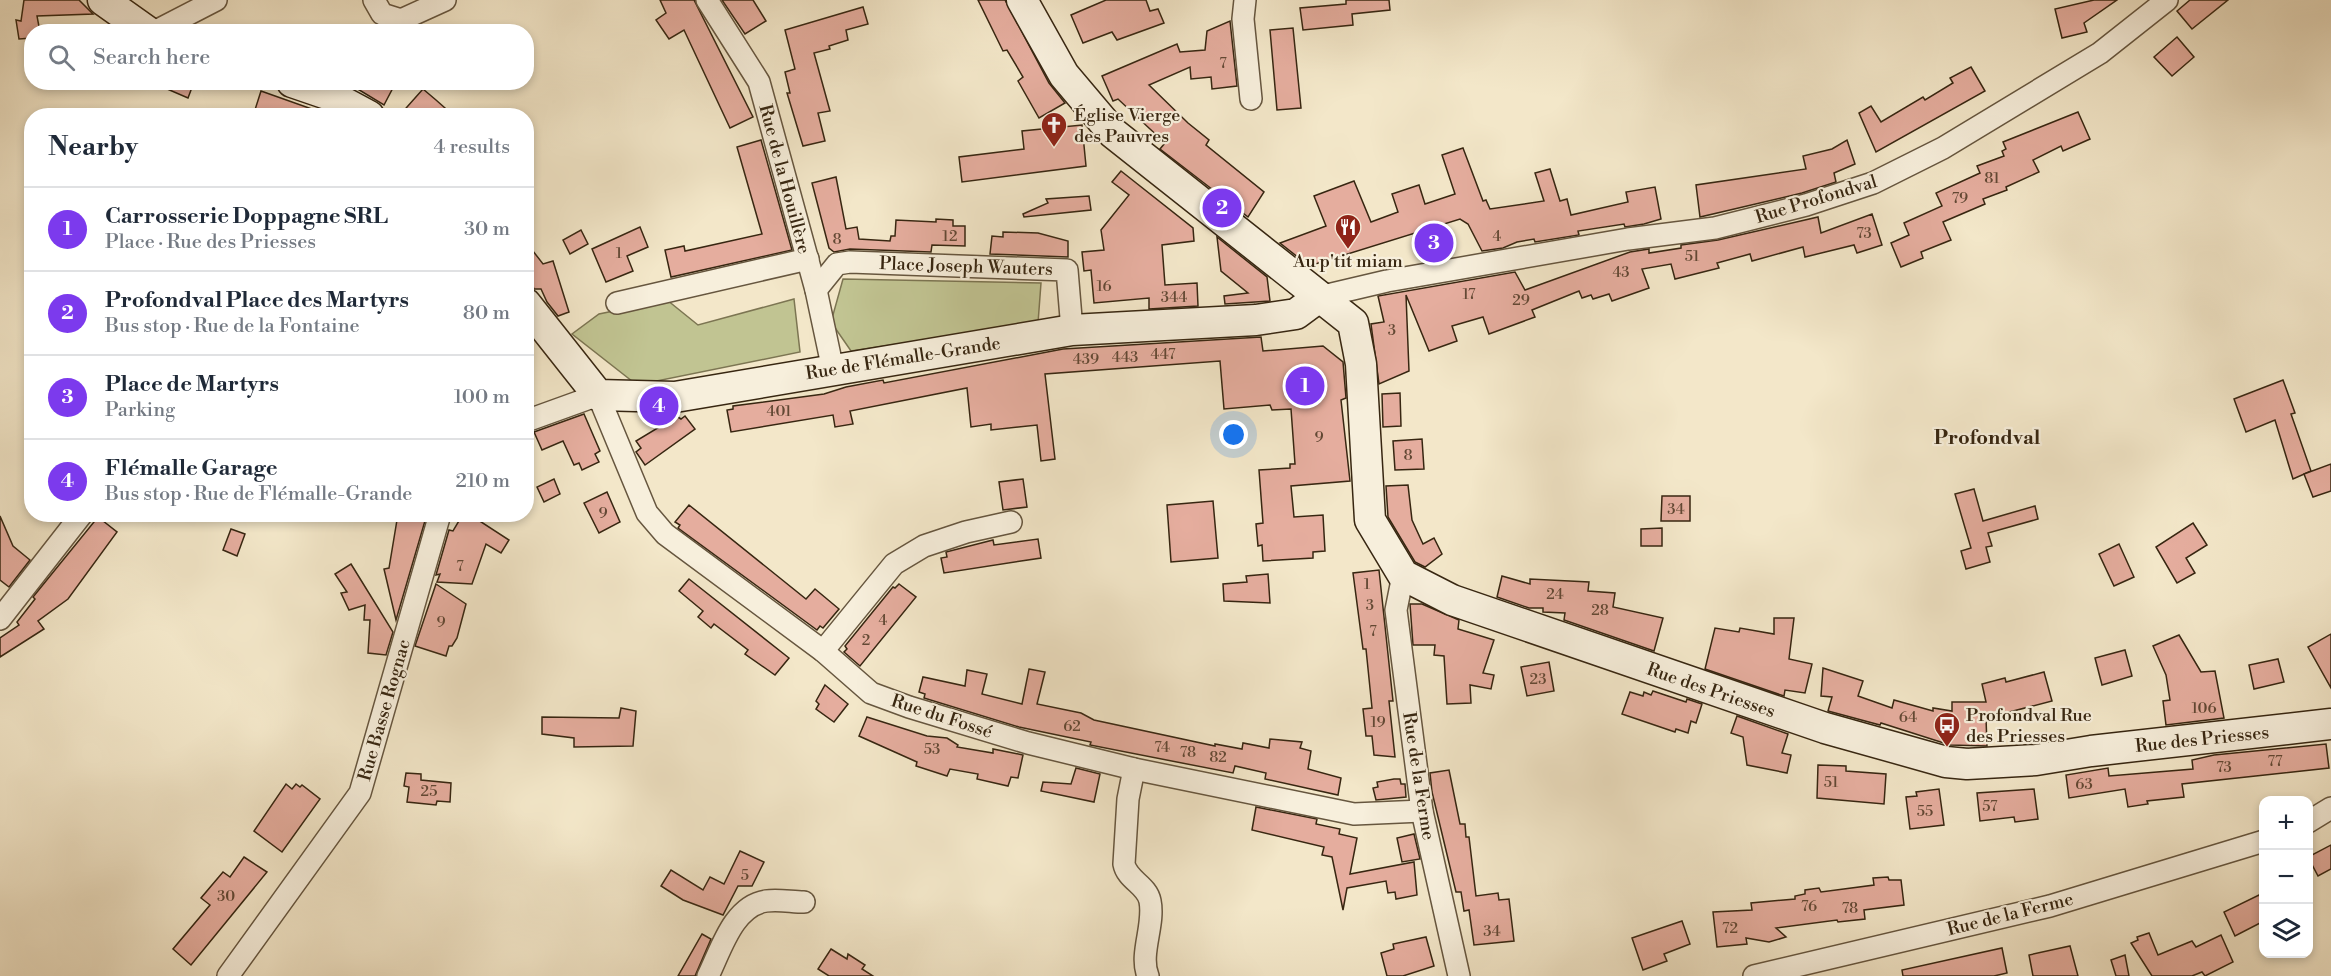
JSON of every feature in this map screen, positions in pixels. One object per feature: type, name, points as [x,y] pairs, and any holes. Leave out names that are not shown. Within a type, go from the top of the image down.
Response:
[{"type":"street","points":[[103,0],[137,24]]},
{"type":"street","points":[[170,24],[216,0]]},
{"type":"street","points":[[374,0],[382,14],[401,20],[445,0]]},
{"type":"street","name":"Rue de la Houillère","points":[[708,0],[759,82],[816,290],[833,370]]},
{"type":"street","points":[[1022,0],[1064,75],[1113,133],[1353,323],[1361,364],[1370,520],[1403,575]]},
{"type":"street","points":[[1245,0],[1243,19],[1251,99]]},
{"type":"street","name":"Rue Profondval","points":[[1319,297],[1387,281],[1628,239],[1715,228],[1806,205],[1873,183],[1943,148],[2091,59],[2144,21],[2167,0]]},
{"type":"street","points":[[315,90],[354,108]]},
{"type":"street","points":[[617,303],[808,259]]},
{"type":"street","name":"Place Joseph Wauters","points":[[816,290],[837,264],[850,262],[1067,270],[1072,330]]},
{"type":"street","name":"Rue de Flémalle-Grande","points":[[598,395],[675,397],[1072,330],[1256,320],[1296,314],[1319,297]]},
{"type":"street","points":[[534,314],[598,395],[534,419]]},
{"type":"street","name":"Rue du Fossé","points":[[598,395],[647,513],[665,534],[823,651],[871,693],[904,706],[1029,743],[1134,769],[1354,814],[1422,811]]},
{"type":"street","points":[[0,619],[76,522]]},
{"type":"street","name":"Rue Basse Rognac","points":[[228,976],[360,793],[438,522]]},
{"type":"street","points":[[823,651],[894,564],[924,546],[966,531],[1011,522]]},
{"type":"street","name":"Rue des Priesses","points":[[1403,575],[1452,600],[1667,676],[1825,728],[1946,762],[1967,764],[2036,760],[2091,751],[2331,724]]},
{"type":"street","name":"Rue de la Ferme","points":[[1403,575],[1396,610],[1422,811],[1459,976]]},
{"type":"street","points":[[1134,769],[1128,799],[1124,864],[1125,871],[1143,889],[1150,900],[1148,976]]},
{"type":"street","points":[[2313,819],[2331,808]]},
{"type":"street","name":"Rue de la Ferme","points":[[1754,976],[2050,906],[2259,843]]},
{"type":"street","points":[[708,976],[737,919],[751,906],[767,901],[804,902]]},
{"type":"green space","points":[[843,279],[1041,283],[1038,323],[851,351],[831,322]]},
{"type":"green space","points":[[794,299],[800,352],[637,385],[572,334],[599,314],[667,300],[698,325]]},
{"type":"building","points":[[24,0],[79,0],[93,14],[37,16],[38,24],[24,24],[24,39],[19,39],[16,20],[21,21]]},
{"type":"building","points":[[660,0],[694,0],[753,117],[730,128],[684,30],[669,39],[656,20],[666,13]]},
{"type":"building","points":[[722,0],[753,0],[766,21],[745,34]]},
{"type":"building","points":[[978,0],[1005,0],[1049,83],[1065,103],[1039,118],[1018,81],[1023,77],[1007,50],[1003,51]]},
{"type":"building","points":[[1106,0],[1146,0],[1150,11],[1158,9],[1164,23],[1117,40],[1112,32],[1083,43],[1071,15]]},
{"type":"building","points":[[1346,0],[1389,0],[1390,10],[1352,14],[1353,25],[1303,30],[1300,8],[1346,4]]},
{"type":"building","points":[[2094,0],[2117,0],[2084,23],[2087,32],[2062,38],[2055,9]]},
{"type":"building","points":[[2190,0],[2228,0],[2192,29],[2177,11]]},
{"type":"building","points":[[863,7],[868,24],[846,30],[848,40],[829,46],[830,49],[814,53],[830,111],[818,113],[825,141],[803,146],[787,93],[790,93],[785,72],[795,69],[785,30]]},
{"type":"building","points":[[1230,21],[1237,86],[1212,89],[1211,77],[1191,79],[1190,67],[1149,85],[1209,140],[1206,145],[1264,192],[1248,217],[1160,149],[1165,143],[1118,99],[1113,101],[1102,76],[1177,44],[1180,52],[1205,50],[1207,31]]},
{"type":"building","points":[[1293,28],[1301,108],[1277,110],[1270,30]]},
{"type":"building","points":[[2177,37],[2194,57],[2172,76],[2154,57]]},
{"type":"building","points":[[1971,67],[1985,91],[1876,152],[1859,113],[1871,106],[1881,122],[1923,97],[1925,100],[1953,83],[1950,78]]},
{"type":"building","points":[[170,90],[191,90],[188,98]]},
{"type":"building","points":[[359,90],[392,90],[384,105]]},
{"type":"building","points":[[424,90],[445,108],[406,108]]},
{"type":"building","points":[[261,91],[309,108],[256,108]]},
{"type":"building","points":[[2078,112],[2090,139],[2063,151],[2061,146],[2033,160],[2039,172],[2006,187],[2007,190],[1983,199],[1985,204],[1943,222],[1951,240],[1921,252],[1923,258],[1901,267],[1891,243],[1909,235],[1904,223],[1942,206],[1936,193],[1980,173],[1977,166],[2004,156],[2002,151],[2006,149],[2003,142]]},
{"type":"building","name":"Église Vierge des Pauvres","points":[[1082,125],[1086,166],[962,182],[959,157],[1024,149],[1022,131]]},
{"type":"building","points":[[761,140],[792,250],[671,277],[665,250],[684,246],[685,251],[762,234],[737,147]]},
{"type":"building","points":[[1847,140],[1855,164],[1834,173],[1836,182],[1802,193],[1700,217],[1696,185],[1806,169],[1803,156],[1832,149]]},
{"type":"building","points":[[1463,148],[1483,201],[1486,200],[1490,209],[1544,201],[1535,173],[1550,169],[1560,201],[1567,199],[1571,215],[1628,202],[1626,192],[1655,187],[1661,219],[1625,227],[1624,224],[1578,231],[1579,235],[1535,242],[1534,239],[1482,251],[1468,224],[1460,219],[1309,266],[1280,243],[1326,226],[1314,196],[1354,181],[1371,222],[1398,212],[1392,194],[1419,185],[1425,204],[1455,194],[1442,155]]},
{"type":"building","points":[[1121,171],[1193,228],[1194,241],[1162,245],[1165,285],[1197,283],[1198,306],[1149,309],[1149,298],[1094,303],[1091,270],[1084,271],[1082,252],[1104,250],[1101,230],[1129,195],[1112,182]]},
{"type":"building","points":[[836,177],[846,229],[857,227],[859,239],[890,241],[891,236],[895,236],[896,220],[936,222],[936,219],[953,220],[953,226],[965,226],[965,246],[932,245],[931,252],[850,249],[834,252],[829,248],[812,183]]},
{"type":"building","points":[[1089,196],[1091,210],[1024,217],[1023,214],[1048,203],[1046,199]]},
{"type":"building","points":[[1872,214],[1882,245],[1857,253],[1854,245],[1805,257],[1803,247],[1752,261],[1750,254],[1717,263],[1719,268],[1675,279],[1671,264],[1642,269],[1649,288],[1612,301],[1609,294],[1593,299],[1591,295],[1582,298],[1579,291],[1532,310],[1535,317],[1489,334],[1483,317],[1452,326],[1457,341],[1429,351],[1406,295],[1409,371],[1379,384],[1371,324],[1384,322],[1378,296],[1515,272],[1525,290],[1630,252],[1649,249],[1649,253],[1681,248],[1681,245],[1718,240],[1818,217],[1821,233]]},
{"type":"building","points":[[640,227],[648,247],[627,256],[633,271],[606,282],[592,249]]},
{"type":"building","points":[[581,230],[588,244],[570,254],[563,240]]},
{"type":"building","points":[[1003,232],[1038,233],[1068,241],[1068,257],[990,254],[992,236],[1003,237]]},
{"type":"building","points":[[1217,237],[1267,277],[1270,301],[1225,304],[1224,296],[1248,293],[1221,271]]},
{"type":"building","points":[[534,252],[543,264],[553,261],[569,312],[558,316],[547,302],[541,289],[534,289]]},
{"type":"building","points":[[1261,337],[1263,351],[1323,346],[1343,362],[1346,398],[1341,400],[1350,481],[1291,486],[1294,517],[1323,515],[1325,551],[1313,552],[1313,558],[1263,561],[1262,545],[1258,546],[1256,524],[1263,523],[1259,470],[1290,468],[1290,464],[1295,464],[1291,409],[1272,410],[1270,405],[1224,409],[1220,361],[1045,374],[1055,459],[1041,461],[1037,425],[991,430],[991,424],[971,427],[967,388],[850,411],[853,424],[835,427],[833,415],[731,432],[727,410],[733,409],[733,406],[824,394],[883,380],[884,383],[1063,349]]},
{"type":"building","points":[[2283,380],[2295,413],[2291,414],[2311,471],[2293,479],[2275,420],[2246,432],[2234,399]]},
{"type":"building","points":[[1400,393],[1401,426],[1383,427],[1382,394]]},
{"type":"building","points":[[584,414],[600,451],[595,454],[599,462],[582,470],[579,463],[574,465],[563,441],[542,450],[534,432]]},
{"type":"building","points":[[673,414],[681,419],[685,416],[695,429],[645,465],[636,452],[641,448],[636,441],[666,423],[665,421]]},
{"type":"building","points":[[1422,439],[1424,469],[1395,470],[1393,441]]},
{"type":"building","points":[[2331,464],[2331,491],[2313,497],[2304,474]]},
{"type":"building","points":[[554,479],[560,494],[544,502],[537,487]]},
{"type":"building","points":[[1023,479],[1027,507],[1003,510],[999,482]]},
{"type":"building","points":[[1408,485],[1412,520],[1423,544],[1434,538],[1442,554],[1425,567],[1415,562],[1388,517],[1386,486]]},
{"type":"building","points":[[1974,489],[1983,521],[2035,506],[2038,519],[1988,533],[1992,546],[1986,547],[1990,562],[1966,569],[1961,551],[1971,548],[1955,494]]},
{"type":"building","points":[[607,492],[620,522],[599,533],[584,503]]},
{"type":"building","points":[[1662,496],[1690,496],[1690,521],[1661,521]]},
{"type":"building","points":[[1213,501],[1218,558],[1171,562],[1167,505]]},
{"type":"building","points":[[689,505],[806,599],[815,589],[839,609],[823,628],[820,626],[817,630],[678,528],[680,525],[675,522]]},
{"type":"building","points":[[0,516],[13,546],[30,560],[9,587],[0,580]]},
{"type":"building","points":[[94,522],[104,522],[117,532],[68,599],[38,621],[44,629],[0,657],[0,638],[19,625],[17,622],[35,599],[33,597]]},
{"type":"building","points":[[397,522],[425,522],[396,620],[384,569],[389,568]]},
{"type":"building","points":[[458,522],[481,522],[509,540],[501,553],[486,544],[472,584],[437,582],[440,574],[436,575],[449,530],[453,531]]},
{"type":"building","points":[[2193,523],[2207,545],[2186,558],[2195,573],[2177,583],[2156,547]]},
{"type":"building","points":[[1662,528],[1662,546],[1641,546],[1641,529]]},
{"type":"building","points":[[231,529],[245,534],[237,556],[223,550]]},
{"type":"building","points":[[1038,539],[1041,558],[944,573],[941,558],[947,557],[946,552],[993,540],[994,545]]},
{"type":"building","points":[[2119,544],[2134,577],[2114,586],[2099,554]]},
{"type":"building","points":[[351,564],[393,632],[386,655],[368,653],[370,620],[364,620],[365,605],[349,610],[341,593],[347,592],[335,574]]},
{"type":"building","points":[[1379,570],[1393,701],[1389,701],[1395,757],[1374,755],[1372,736],[1366,736],[1363,709],[1372,708],[1366,649],[1363,649],[1353,573]]},
{"type":"building","points":[[1268,574],[1270,603],[1224,601],[1223,584],[1247,582],[1246,576]]},
{"type":"building","points":[[1502,576],[1530,584],[1530,579],[1589,582],[1588,591],[1615,593],[1613,607],[1663,618],[1654,651],[1564,620],[1565,613],[1543,612],[1543,608],[1529,608],[1497,597]]},
{"type":"building","points":[[689,579],[789,658],[775,675],[745,654],[748,650],[714,624],[711,628],[698,617],[703,611],[679,591]]},
{"type":"building","points":[[436,584],[466,604],[457,638],[452,646],[449,646],[446,656],[415,646]]},
{"type":"building","points":[[899,584],[916,597],[860,666],[844,652],[847,649],[845,646],[893,587]]},
{"type":"building","points":[[1410,604],[1422,604],[1459,620],[1458,629],[1494,640],[1483,673],[1494,675],[1491,689],[1470,685],[1471,703],[1447,704],[1444,656],[1434,655],[1435,645],[1413,645]]},
{"type":"building","points":[[1774,618],[1794,618],[1789,659],[1812,664],[1805,693],[1785,690],[1784,696],[1705,669],[1715,628],[1739,632],[1740,628],[1774,634]]},
{"type":"building","points":[[2331,634],[2331,688],[2308,647]]},
{"type":"building","points":[[2179,635],[2201,672],[2215,671],[2224,718],[2166,725],[2163,701],[2170,700],[2166,675],[2153,646]]},
{"type":"building","points":[[2125,650],[2132,676],[2102,685],[2095,658]]},
{"type":"building","points":[[2278,659],[2284,682],[2254,689],[2249,665]]},
{"type":"building","points":[[1549,662],[1554,691],[1527,696],[1521,667]]},
{"type":"building","points":[[1823,668],[1863,681],[1858,696],[1892,708],[1894,700],[1933,711],[1933,708],[1952,711],[1952,702],[1986,702],[1982,684],[2005,678],[2006,682],[2044,672],[2052,701],[1986,718],[1987,746],[1950,745],[1881,723],[1880,725],[1828,711],[1832,697],[1821,696]]},
{"type":"building","points":[[1029,669],[1045,672],[1037,704],[1081,713],[1094,720],[1215,746],[1215,744],[1242,749],[1243,743],[1269,748],[1270,739],[1302,742],[1300,748],[1311,751],[1308,769],[1341,778],[1338,795],[1265,779],[1266,773],[1235,766],[1233,773],[1090,745],[1091,742],[1019,727],[924,698],[925,694],[919,692],[923,677],[965,686],[967,670],[987,674],[982,694],[1022,704]]},
{"type":"building","points":[[825,685],[848,704],[834,722],[816,709],[819,704],[816,701]]},
{"type":"building","points":[[1653,691],[1686,702],[1687,699],[1702,704],[1696,723],[1691,721],[1688,733],[1676,729],[1675,732],[1622,714],[1630,692],[1643,696],[1644,692],[1651,695]]},
{"type":"building","points":[[621,708],[636,711],[633,746],[574,747],[574,738],[542,734],[542,717],[619,718]]},
{"type":"building","points":[[1737,716],[1788,734],[1782,753],[1791,755],[1787,773],[1747,765],[1743,737],[1731,733]]},
{"type":"building","points":[[867,717],[927,736],[947,738],[958,745],[957,747],[993,753],[993,749],[1023,755],[1018,778],[1011,777],[1008,786],[977,779],[978,774],[950,769],[947,776],[916,766],[917,762],[859,736]]},
{"type":"building","points":[[2326,744],[2329,768],[2182,784],[2184,797],[2147,801],[2148,804],[2128,807],[2125,789],[2069,798],[2066,775],[2108,768],[2109,776],[2193,769],[2192,760],[2214,755]]},
{"type":"building","points":[[1818,765],[1846,766],[1846,771],[1886,774],[1884,804],[1817,798]]},
{"type":"building","points":[[1076,768],[1100,774],[1094,802],[1041,791],[1043,782],[1071,784]]},
{"type":"building","points":[[1449,770],[1460,824],[1465,824],[1466,837],[1469,837],[1476,896],[1498,893],[1499,900],[1509,899],[1514,941],[1474,945],[1469,910],[1464,911],[1461,892],[1456,892],[1432,792],[1430,773]]},
{"type":"building","points":[[406,773],[421,774],[421,780],[451,783],[450,802],[437,801],[436,805],[407,802],[409,787],[404,786]]},
{"type":"building","points":[[1400,779],[1401,784],[1405,784],[1406,797],[1376,800],[1373,788],[1378,787],[1377,782]]},
{"type":"building","points":[[286,784],[292,789],[296,784],[300,787],[302,785],[320,799],[282,852],[254,831]]},
{"type":"building","points":[[1939,789],[1944,825],[1910,829],[1906,797],[1917,796],[1916,792]]},
{"type":"building","points":[[2034,789],[2038,819],[2015,822],[2014,817],[1980,821],[1977,793]]},
{"type":"building","points":[[1256,807],[1317,819],[1316,824],[1340,829],[1339,834],[1357,838],[1350,874],[1414,862],[1417,895],[1396,899],[1395,892],[1388,893],[1386,881],[1347,888],[1343,910],[1332,857],[1322,855],[1324,847],[1252,830]]},
{"type":"building","points":[[1414,834],[1420,859],[1402,862],[1397,838]]},
{"type":"building","points":[[2331,845],[2331,869],[2318,876],[2313,866],[2313,854]]},
{"type":"building","points":[[740,851],[764,862],[752,886],[738,886],[723,915],[683,900],[661,886],[671,870],[703,890],[710,877],[724,884]]},
{"type":"building","points":[[244,857],[267,872],[191,965],[173,949],[210,905],[201,898],[223,872],[230,877]]},
{"type":"building","points":[[1888,877],[1889,880],[1901,880],[1904,905],[1864,910],[1865,919],[1838,922],[1837,920],[1776,928],[1786,937],[1769,942],[1746,938],[1747,944],[1717,947],[1713,912],[1752,910],[1751,903],[1795,899],[1795,896],[1805,894],[1805,890],[1819,888],[1821,892],[1874,885],[1873,878]]},
{"type":"building","points":[[2259,895],[2259,924],[2235,936],[2224,912]]},
{"type":"building","points":[[1682,921],[1690,944],[1664,954],[1667,961],[1643,970],[1632,938]]},
{"type":"building","points":[[2149,933],[2158,955],[2192,941],[2196,947],[2221,935],[2233,962],[2205,976],[2202,972],[2192,976],[2152,976],[2131,943],[2138,940],[2137,937]]},
{"type":"building","points":[[702,934],[711,939],[695,976],[678,976]]},
{"type":"building","points":[[1426,937],[1434,966],[1403,976],[1387,976],[1381,953],[1394,949],[1393,944]]},
{"type":"building","points":[[2070,946],[2078,976],[2033,976],[2029,955]]},
{"type":"building","points":[[2002,948],[2007,973],[1994,976],[1903,976],[1902,970]]},
{"type":"building","points":[[831,949],[847,959],[848,954],[865,965],[862,969],[873,976],[829,976],[818,969]]},
{"type":"building","points":[[2125,955],[2129,976],[2116,976],[2111,960]]},
{"type":"place","name":"Église Vierge des Pauvres","points":[[1054,148]]},
{"type":"place","name":"Profondval Place des Martyrs","points":[[1222,208]]},
{"type":"place","name":"Place de Martyrs","points":[[1434,243]]},
{"type":"place","name":"Au p'tit miam","points":[[1348,250]]},
{"type":"place","name":"Carrosserie Doppagne SRL","points":[[1305,386]]},
{"type":"place","name":"Flémalle Garage","points":[[659,406]]},
{"type":"place","name":"Profondval Rue des Priesses","points":[[1947,748]]},
{"type":"district","name":"Profondval","points":[[1987,437]]}]
